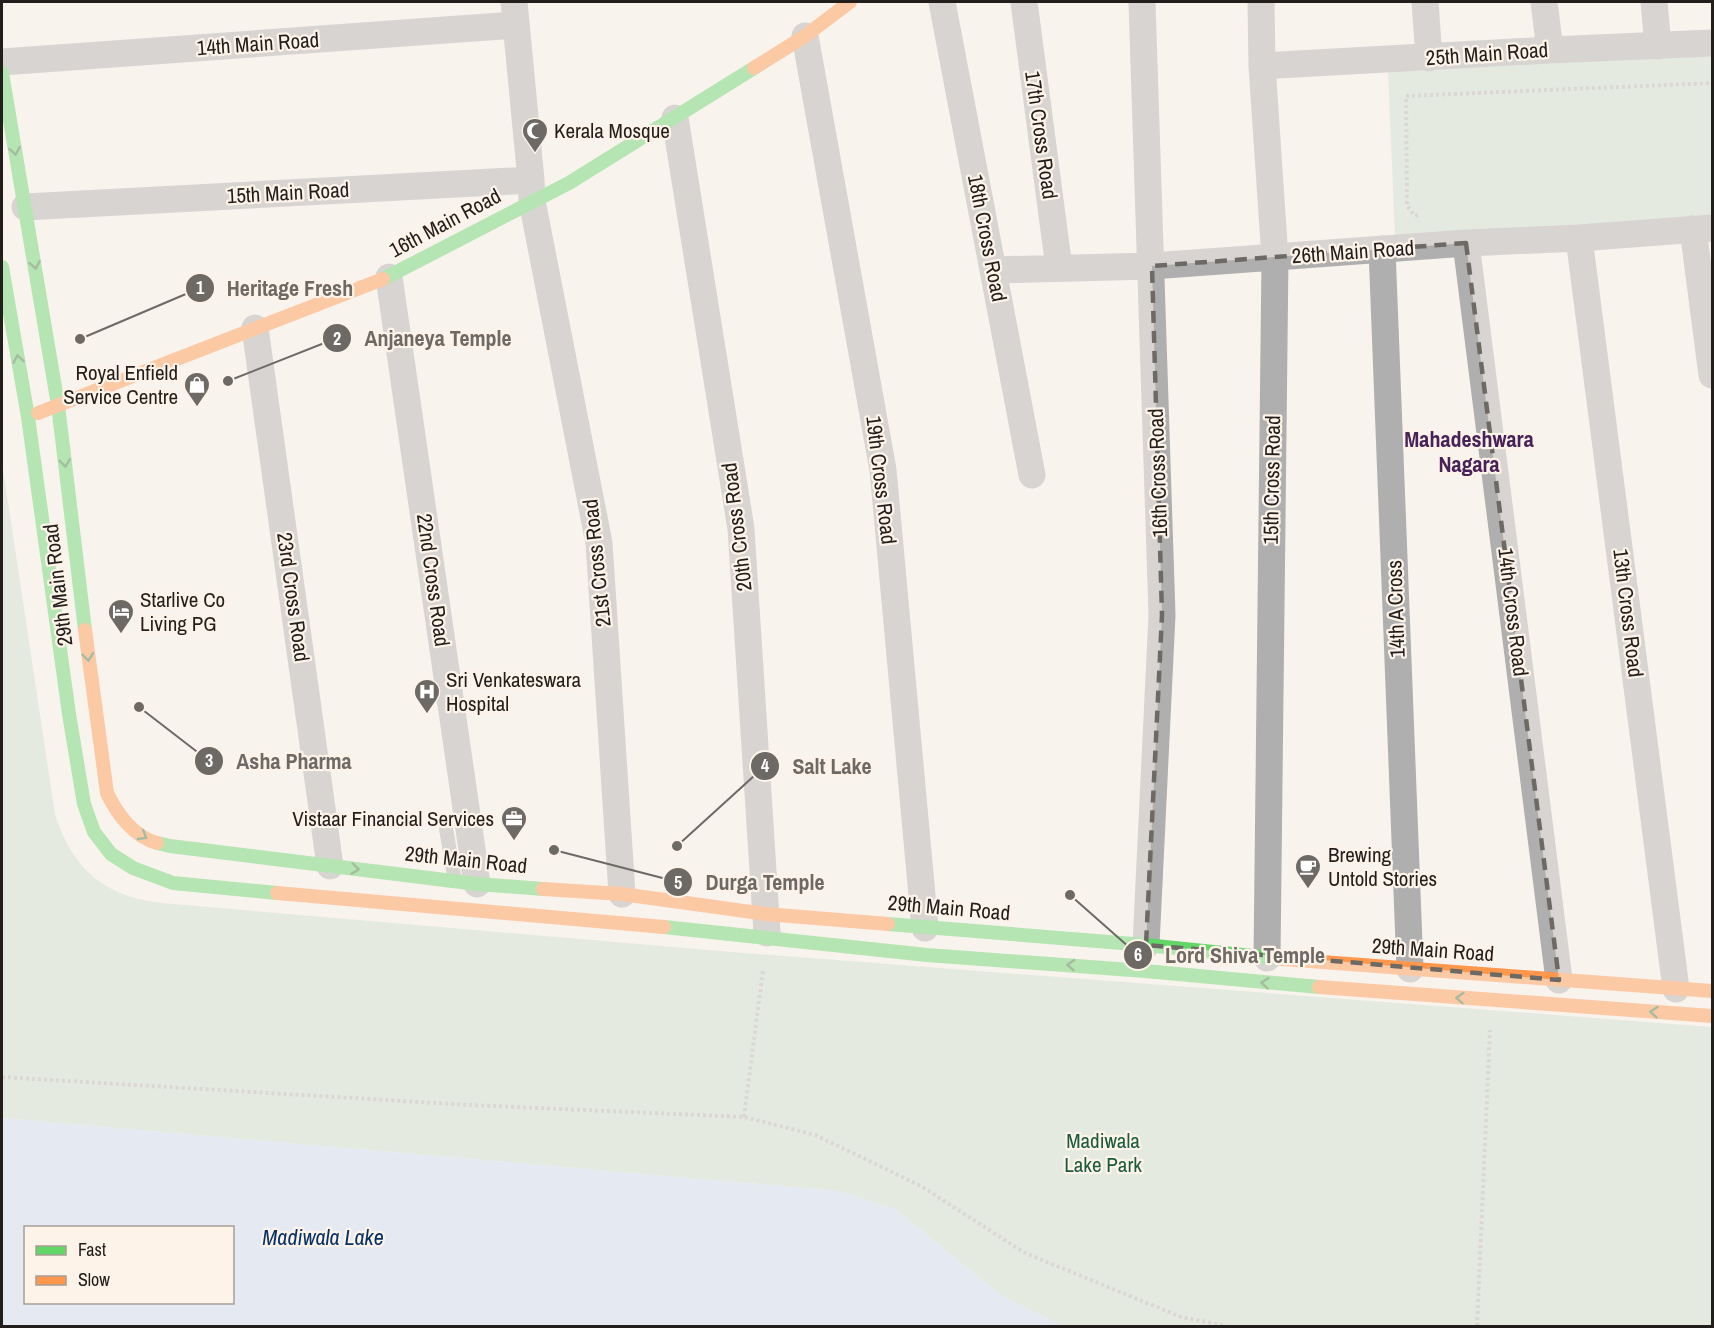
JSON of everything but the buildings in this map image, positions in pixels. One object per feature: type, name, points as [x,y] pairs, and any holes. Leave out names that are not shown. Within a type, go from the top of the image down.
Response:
[{"type":"main road","name":"16th Main Road","points":[[28,417],[389,277],[531,191],[569,183],[805,36],[850,2]]},
{"type":"main road","name":"29th Main Road","points":[[2,73],[58,405],[97,742],[106,793],[132,829],[147,840],[170,846],[466,883],[622,894],[767,926],[927,955],[1713,1016]]},
{"type":"main road","name":"29th Main Road","points":[[2,267],[28,417],[69,714],[84,804],[94,832],[111,855],[133,868],[173,883],[624,923],[925,928],[1146,945],[1267,958],[1713,991]]},
{"type":"street","name":"18th Cross Road","points":[[942,2],[1032,476]]},
{"type":"street","name":"17th Cross Road","points":[[1024,2],[1059,268]]},
{"type":"street","name":"16th Cross Road","points":[[1142,2],[1162,615],[1146,945]]},
{"type":"street","name":"15th Cross Road","points":[[1261,2],[1262,66],[1275,258],[1267,958]]},
{"type":"street","points":[[1425,2],[1429,58]]},
{"type":"street","points":[[1544,2],[1550,50]]},
{"type":"street","points":[[1654,2],[1658,46]]},
{"type":"street","name":"14th Main Road","points":[[2,62],[515,13]]},
{"type":"street","name":"21st Cross Road","points":[[515,13],[531,191],[599,543],[622,894]]},
{"type":"street","name":"19th Cross Road","points":[[805,36],[884,470],[925,928]]},
{"type":"street","name":"25th Main Road","points":[[1262,66],[1713,43]]},
{"type":"street","name":"20th Cross Road","points":[[675,118],[741,529],[767,926]]},
{"type":"street","name":"15th Main Road","points":[[25,207],[531,191]]},
{"type":"street","name":"26th Main Road","points":[[993,270],[1152,266],[1703,228]]},
{"type":"street","points":[[1703,228],[1712,365]]},
{"type":"street","name":"13th Cross Road","points":[[1579,238],[1676,989]]},
{"type":"street","name":"14th Cross Road","points":[[1467,243],[1559,980]]},
{"type":"street","name":"14th A Cross","points":[[1382,249],[1410,969]]},
{"type":"street","name":"22nd Cross Road","points":[[389,277],[466,883]]},
{"type":"street","name":"23rd Cross Road","points":[[255,328],[330,866]]},
{"type":"lane","points":[[446,829],[466,883]]},
{"type":"path","points":[[1407,206],[1406,96],[1713,83]]},
{"type":"path","points":[[744,1117],[767,926]]},
{"type":"path","points":[[1477,1326],[1492,1000]]},
{"type":"path","points":[[2,1077],[470,1106],[744,1117],[815,1135],[921,1186],[1025,1253],[1181,1317],[1227,1326]]},
{"type":"highlighted area","points":[[1466,243],[1559,980],[1146,945],[1162,615],[1152,266]]},
{"type":"green space","points":[[1712,52],[1712,222],[1395,239],[1388,71]]},
{"type":"green space","name":"Madiwala Lake Park","points":[[2,462],[55,814],[62,833],[81,865],[108,887],[142,900],[162,903],[732,952],[1712,1027],[1712,1326],[1063,1326],[1003,1297],[895,1209],[838,1191],[2,1118]]},
{"type":"water","name":"Madiwala Lake","points":[[2,1118],[838,1191],[895,1209],[1003,1297],[1063,1326],[2,1326]]},
{"type":"traffic: fast","points":[[383,279],[569,183],[754,68]]},
{"type":"traffic: fast","points":[[2,73],[58,405],[85,630]]},
{"type":"traffic: fast","points":[[2,267],[28,417],[69,714],[84,804],[94,832],[111,854],[133,868],[173,883],[277,893]]},
{"type":"traffic: fast","points":[[157,843],[477,884],[543,889]]},
{"type":"traffic: fast","points":[[888,924],[1146,945],[1282,959]]},
{"type":"traffic: fast","points":[[664,927],[927,955],[1319,987]]},
{"type":"traffic: slow","points":[[754,68],[805,36],[850,2]]},
{"type":"traffic: slow","points":[[38,413],[383,279]]},
{"type":"traffic: slow","points":[[85,630],[107,793],[127,824],[141,836],[157,843]]},
{"type":"traffic: slow","points":[[543,889],[622,894],[766,914],[888,924]]},
{"type":"traffic: slow","points":[[277,893],[664,927]]},
{"type":"traffic: slow","points":[[1282,959],[1712,991]]},
{"type":"traffic: slow","points":[[1319,987],[1712,1016]]},
{"type":"place","name":"Kerala Mosque","points":[[535,154]]},
{"type":"place","name":"Heritage Fresh","points":[[80,339]]},
{"type":"place","name":"Anjaneya Temple","points":[[228,381]]},
{"type":"place","name":"Royal Enfield Service Centre","points":[[197,408]]},
{"type":"place","name":"Starlive Co Living PG","points":[[121,635]]},
{"type":"place","name":"Asha Pharma","points":[[139,707]]},
{"type":"place","name":"Sri Venkateswara Hospital","points":[[427,715]]},
{"type":"place","name":"Vistaar Financial Services","points":[[514,842]]},
{"type":"place","name":"Salt Lake","points":[[677,846]]},
{"type":"place","name":"Durga Temple","points":[[554,850]]},
{"type":"place","name":"Brewing Untold Stories","points":[[1308,890]]},
{"type":"place","name":"Lord Shiva Temple","points":[[1070,895]]},
{"type":"district","name":"Mahadeshwara Nagara","points":[[1469,452]]}]
